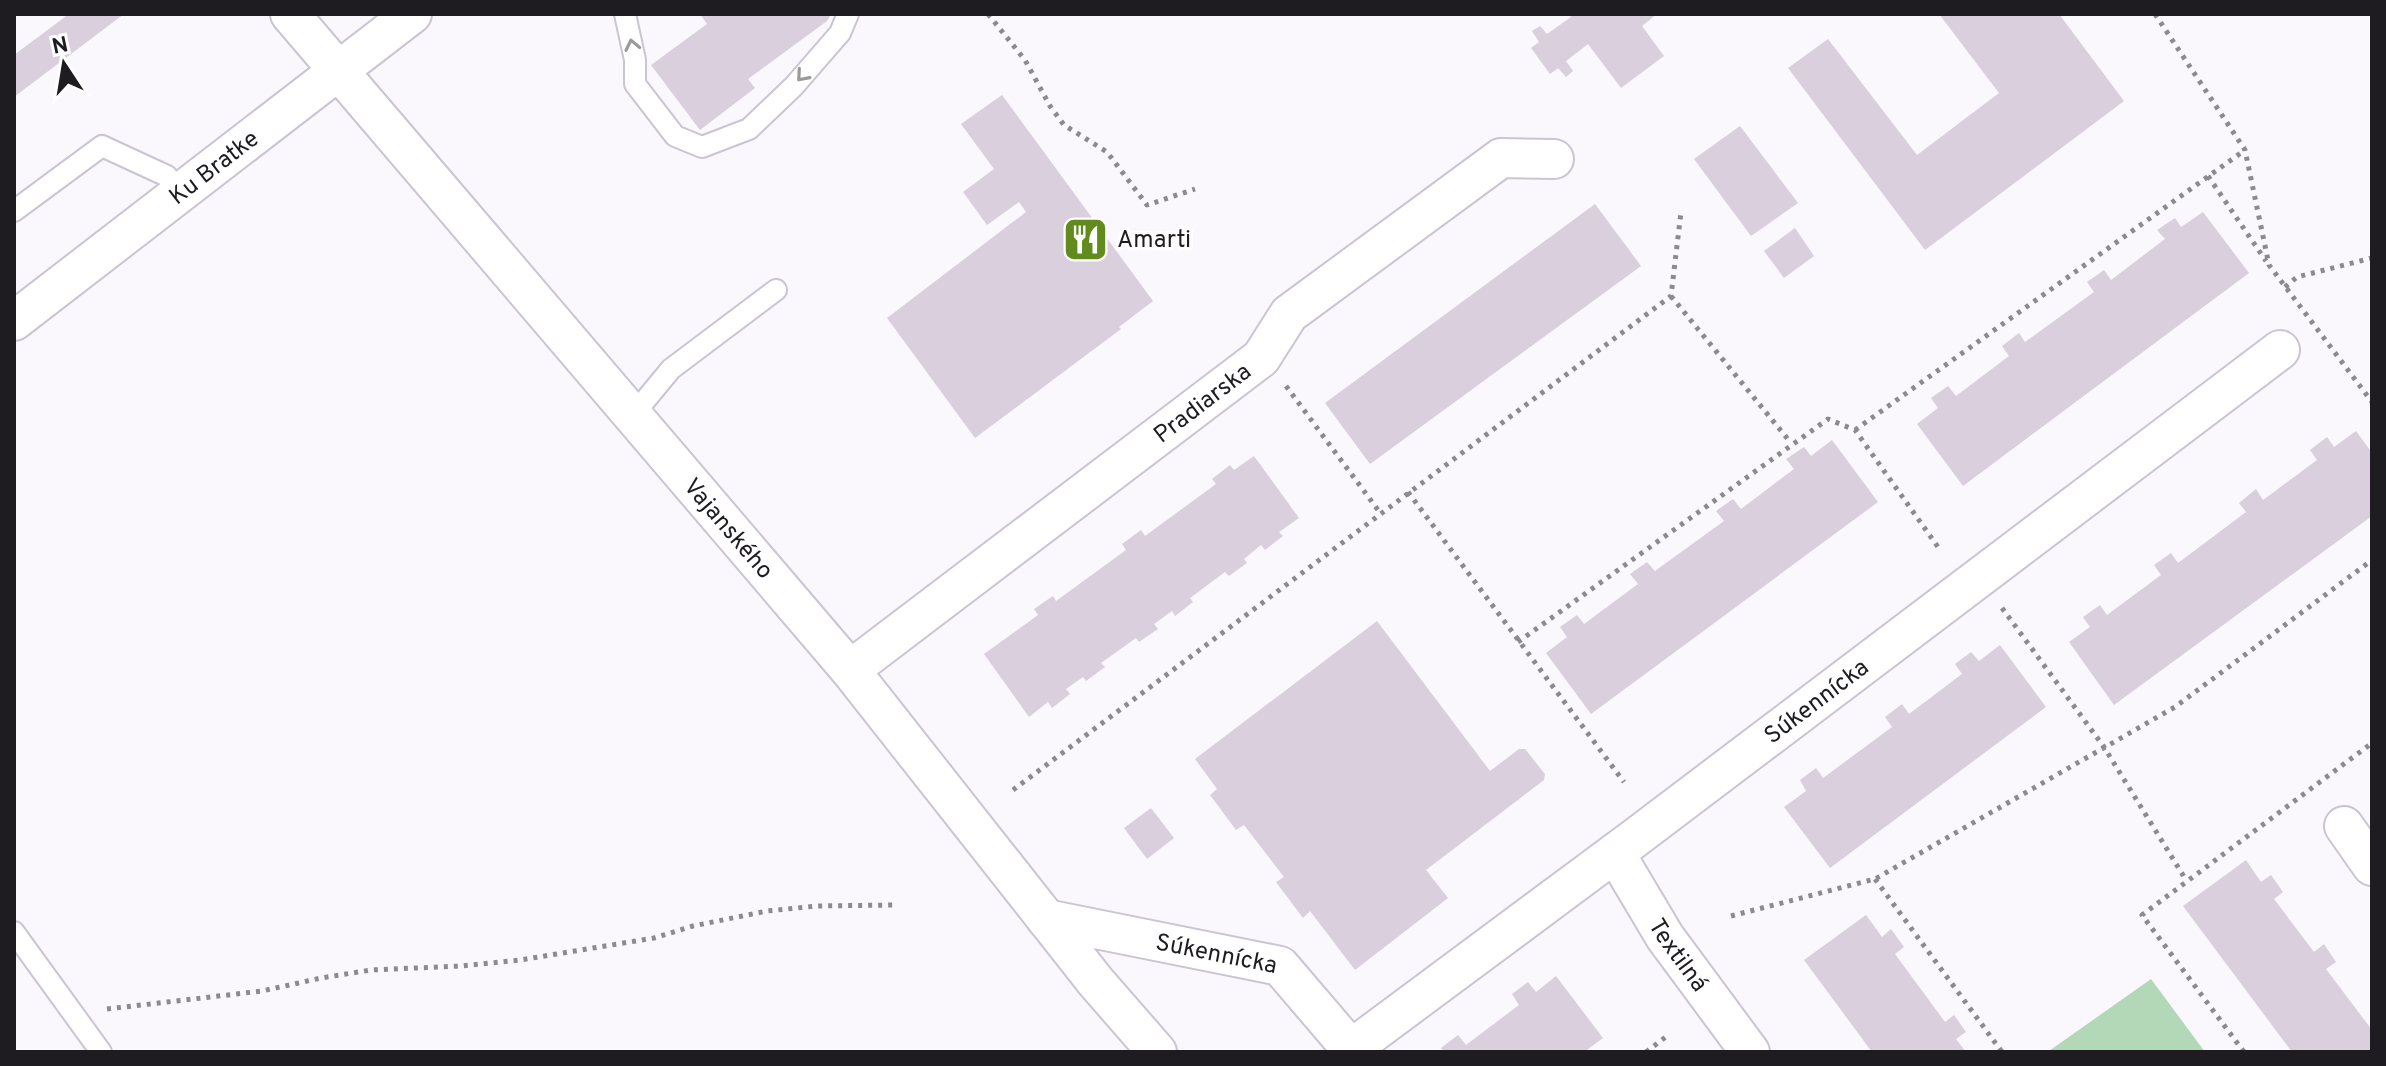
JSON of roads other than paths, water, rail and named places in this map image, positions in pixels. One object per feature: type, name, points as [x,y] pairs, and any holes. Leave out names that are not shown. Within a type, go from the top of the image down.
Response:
[{"type":"street","name":"Vajanského","points":[[290,14],[850,670],[1096,982],[1157,1052]]},
{"type":"street","name":"Ku Bratke","points":[[14,321],[412,14]]},
{"type":"street","name":"Pradiarska","points":[[850,670],[1261,358],[1289,314],[1501,158],[1554,159]]},
{"type":"street","name":"Súkennícka","points":[[1046,919],[1280,966],[1349,1050],[2280,350]]},
{"type":"street","points":[[2344,826],[2372,866]]},
{"type":"street","name":"Textilná","points":[[1615,853],[1665,937],[1750,1052]]},
{"type":"lane","points":[[625,14],[635,60],[635,84],[675,136],[702,147],[749,129],[794,86],[840,33],[848,14]]},
{"type":"lane","points":[[14,211],[102,146],[167,176],[180,194]]},
{"type":"lane","points":[[633,415],[671,369],[776,290]]},
{"type":"lane","points":[[14,932],[101,1052]]},
{"type":"place","name":"Amarti","points":[[1086,239]]}]
